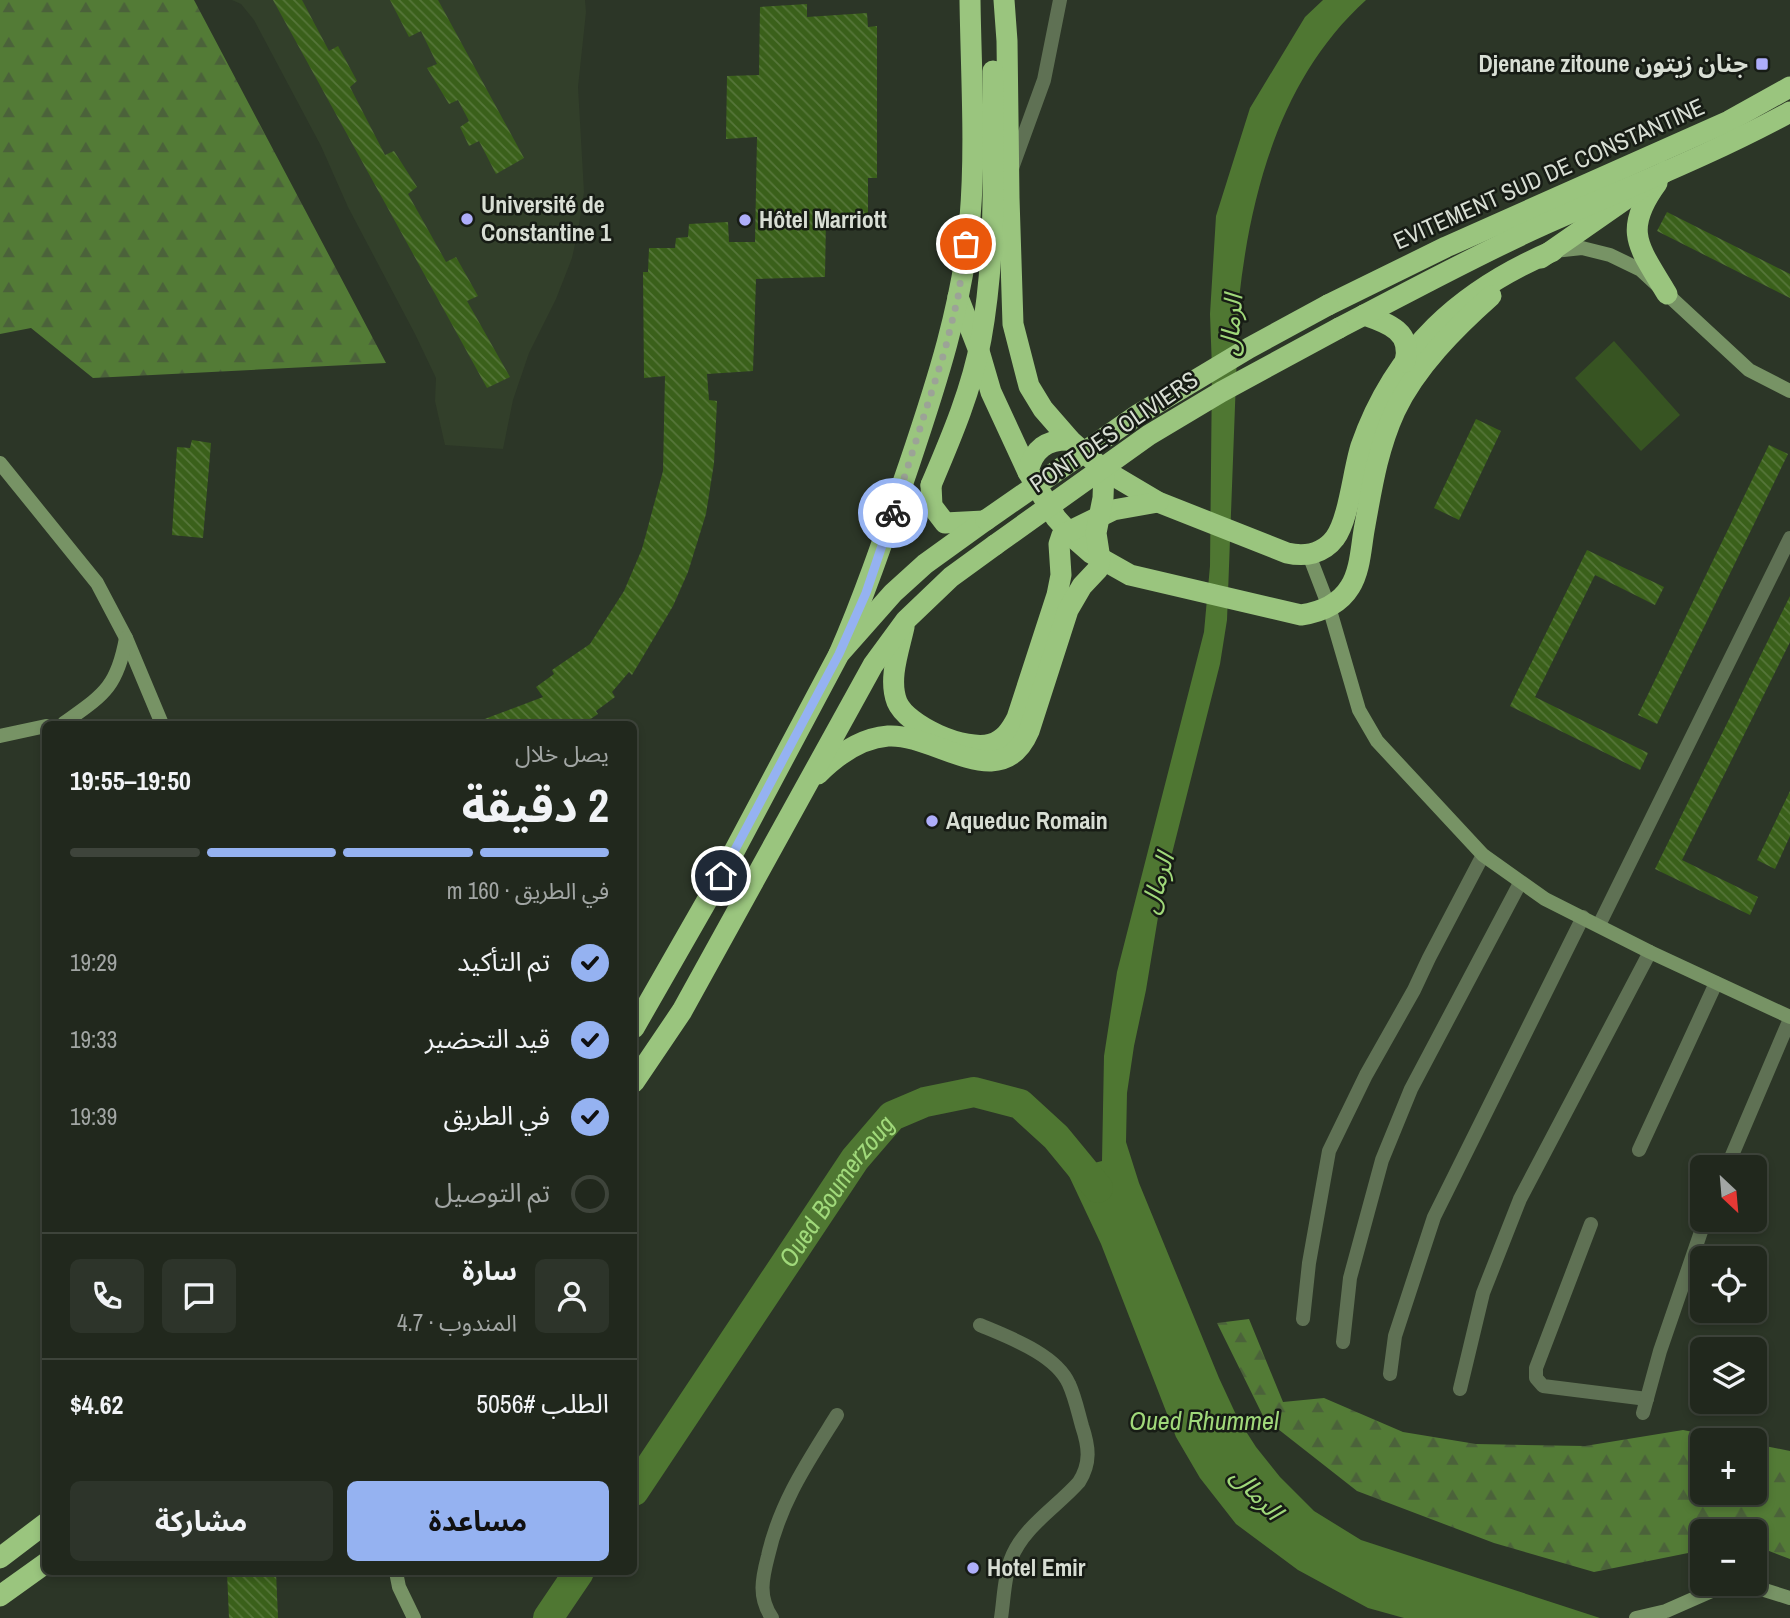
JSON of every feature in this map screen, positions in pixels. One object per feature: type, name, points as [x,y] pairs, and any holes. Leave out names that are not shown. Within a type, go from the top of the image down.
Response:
[{"type":"highway","points":[[637,1023],[721,876],[839,654],[866,593],[921,429],[958,297],[970,218],[970,0]]},
{"type":"highway","points":[[986,520],[945,523],[932,506],[931,485],[961,411],[981,340],[993,233],[992,71],[997,0]]},
{"type":"highway","points":[[1003,0],[1007,41],[1013,324],[1029,386],[1043,409],[1070,440],[1104,470],[1158,502],[1287,553],[1309,555],[1323,549],[1335,538],[1346,509],[1361,448],[1372,418],[1386,390],[1405,362],[1451,311],[1482,287],[1553,251]]},
{"type":"highway","name":"EVITEMENT SUD DE CONSTANTINE","points":[[1328,305],[1446,247],[1729,121],[1790,87]]},
{"type":"highway","name":"EVITEMENT SUD DE CONSTANTINE","points":[[1339,328],[1517,237],[1754,132],[1790,112]]},
{"type":"highway","points":[[958,297],[979,351],[991,392],[1028,472],[1067,532],[1117,570],[1146,580],[1287,614],[1308,614],[1329,607],[1341,599],[1354,579],[1380,449],[1407,390],[1454,330],[1529,266],[1666,171]]},
{"type":"highway","points":[[1666,171],[1640,209],[1636,222],[1636,237],[1641,251],[1667,294]]},
{"type":"highway","name":"PONT DES OLIVIERS","points":[[986,520],[1150,407],[1328,305]]},
{"type":"highway","points":[[1364,315],[1395,327],[1401,333],[1407,349],[1405,362]]},
{"type":"highway","name":"PONT DES OLIVIERS","points":[[905,620],[951,577],[1149,435],[1221,392],[1339,328]]},
{"type":"highway","points":[[1028,472],[1035,453],[1042,446],[1060,439],[1070,440]]},
{"type":"highway","points":[[804,788],[838,756],[879,737],[911,738],[978,761],[1004,760],[1015,753],[1024,743],[1029,731],[1074,597],[1096,573],[1100,559],[1096,542],[1104,470]]},
{"type":"highway","points":[[905,620],[893,680],[897,701],[902,710],[916,724],[926,729],[967,744],[992,744],[1012,729],[1017,718],[1057,595],[1061,575],[1059,544],[1062,535],[1099,516],[1128,506],[1158,502]]},
{"type":"highway","points":[[839,654],[892,593],[925,564],[986,520]]},
{"type":"highway","points":[[637,1078],[682,1011],[873,664],[905,620]]},
{"type":"highway","points":[[0,1558],[42,1525]]},
{"type":"highway","points":[[0,1596],[42,1566]]},
{"type":"street","points":[[1010,172],[1044,80],[1060,0]]},
{"type":"street","points":[[1553,251],[1582,248],[1610,255],[1642,270],[1749,370],[1790,391]]},
{"type":"street","points":[[0,463],[97,583],[126,638],[161,721]]},
{"type":"street","points":[[1599,925],[1790,538]]},
{"type":"street","points":[[1309,555],[1329,607],[1359,710],[1377,741],[1483,855],[1545,899],[1790,1018],[1732,1155]]},
{"type":"street","points":[[64,721],[103,695],[122,663],[126,638]]},
{"type":"street","points":[[0,736],[42,727]]},
{"type":"street","points":[[1303,1319],[1311,1252],[1329,1151],[1366,1075],[1415,990],[1483,855]]},
{"type":"street","points":[[1343,1342],[1350,1278],[1382,1160],[1411,1089],[1520,883]]},
{"type":"street","points":[[1390,1374],[1395,1336],[1434,1217],[1583,917]]},
{"type":"street","points":[[1460,1389],[1483,1293],[1520,1199],[1650,952]]},
{"type":"street","points":[[1639,1150],[1716,983]]},
{"type":"street","points":[[1591,1224],[1536,1368],[1536,1378],[1543,1386],[1645,1406],[1660,1351],[1701,1232]]},
{"type":"street","points":[[980,1325],[1021,1343],[1054,1364],[1068,1382],[1089,1452],[1085,1473],[1079,1482],[1027,1533],[1015,1550],[1008,1570],[1001,1618]]},
{"type":"street","points":[[772,1618],[765,1607],[761,1583],[774,1530],[795,1482],[837,1415]]},
{"type":"street","points":[[397,1575],[414,1618]]},
{"type":"street","points":[[1636,1618],[1666,1611],[1716,1590],[1758,1588],[1790,1598]]},
{"type":"shaded area","name":"Université de Constantine 1","points":[[232,0],[585,0],[578,87],[584,192],[578,231],[572,258],[556,299],[529,353],[513,400],[503,449],[445,445],[435,401],[436,378],[415,334],[348,207],[321,146],[254,20],[241,4]]},
{"type":"shaded area","points":[[1614,341],[1680,415],[1641,451],[1575,378]]},
{"type":"green space","points":[[0,0],[194,0],[386,363],[93,378],[31,328],[0,334]]},
{"type":"green space","points":[[1249,1319],[1283,1402],[1324,1398],[1403,1432],[1476,1444],[1585,1446],[1683,1430],[1690,1431],[1690,1505],[1767,1505],[1767,1446],[1790,1451],[1790,1559],[1767,1550],[1767,1519],[1690,1519],[1690,1553],[1594,1572],[1494,1543],[1357,1491],[1264,1418],[1217,1323]]},
{"type":"water","name":"Oued Rhummel","points":[[1323,0],[1366,0],[1337,30],[1312,63],[1292,99],[1262,176],[1252,217],[1239,299],[1227,620],[1220,664],[1162,893],[1127,1093],[1126,1142],[1139,1183],[1219,1378],[1238,1419],[1280,1477],[1314,1511],[1361,1540],[1600,1618],[1404,1618],[1368,1608],[1298,1570],[1236,1524],[1200,1478],[1176,1437],[1101,1244],[1062,1161],[1080,1151],[1090,1164],[1102,1161],[1104,1056],[1117,972],[1204,632],[1210,566],[1210,314],[1216,216],[1250,108],[1305,17]]},
{"type":"building","points":[[273,0],[302,0],[329,51],[338,46],[357,81],[350,87],[385,155],[394,151],[417,187],[408,194],[446,262],[456,257],[478,296],[467,301],[510,377],[487,388]]},
{"type":"building","points":[[390,0],[438,0],[524,158],[496,174],[479,141],[469,146],[460,127],[469,121],[458,100],[449,104],[427,68],[437,64],[421,31],[409,37]]},
{"type":"building","points":[[807,4],[807,17],[867,13],[868,27],[877,26],[877,178],[868,178],[868,217],[826,218],[825,277],[756,279],[753,371],[707,374],[709,400],[717,401],[714,463],[706,514],[688,572],[673,606],[632,675],[629,672],[612,692],[615,697],[588,721],[479,721],[543,697],[536,687],[554,674],[552,670],[590,644],[624,591],[642,549],[663,471],[665,376],[644,378],[643,272],[648,272],[649,248],[675,248],[676,238],[688,237],[689,224],[728,222],[729,242],[755,242],[757,137],[726,139],[727,76],[759,75],[760,7]]},
{"type":"building","points":[[1667,212],[1790,274],[1790,298],[1657,231]]},
{"type":"building","points":[[1476,419],[1501,431],[1459,520],[1434,508]]},
{"type":"building","points":[[192,440],[211,443],[203,538],[172,535],[177,447],[190,448]]},
{"type":"building","points":[[1769,445],[1788,454],[1657,724],[1638,715]]},
{"type":"building","points":[[1587,550],[1664,587],[1655,605],[1595,575],[1535,697],[1648,753],[1640,770],[1510,706]]},
{"type":"building","points":[[1790,596],[1790,642],[1682,860],[1758,897],[1750,915],[1655,869]]},
{"type":"building","points":[[1790,791],[1790,836],[1775,869],[1757,860]]},
{"type":"building","points":[[227,1575],[276,1575],[278,1618],[229,1618]]},
{"type":"waterway","name":"Oued Boumerzoug","points":[[637,1486],[855,1159],[892,1116],[925,1102],[974,1092],[1020,1104],[1056,1137],[1098,1188]]},
{"type":"waterway","name":"Oued Boumerzoug","points":[[548,1618],[577,1575]]},
{"type":"way so far","points":[[893,513],[945,350],[958,297],[966,244]]},
{"type":"place","name":"Djenane zitoune جنان زيتون","points":[[1762,64]]},
{"type":"place","name":"Université de Constantine 1","points":[[467,219]]},
{"type":"place","name":"Hôtel Marriott","points":[[745,220]]},
{"type":"place","name":"Aqueduc Romain","points":[[932,821]]},
{"type":"place","name":"Hotel Emir","points":[[973,1568]]},
{"type":"route","points":[[721,876],[839,654],[866,593],[893,513]]},
{"type":"water label","name":"الرمال","points":[[1231,325]]},
{"type":"water label","name":"الرمال","points":[[1157,883]]},
{"type":"water label","name":"الرمال","points":[[1257,1493]]}]
